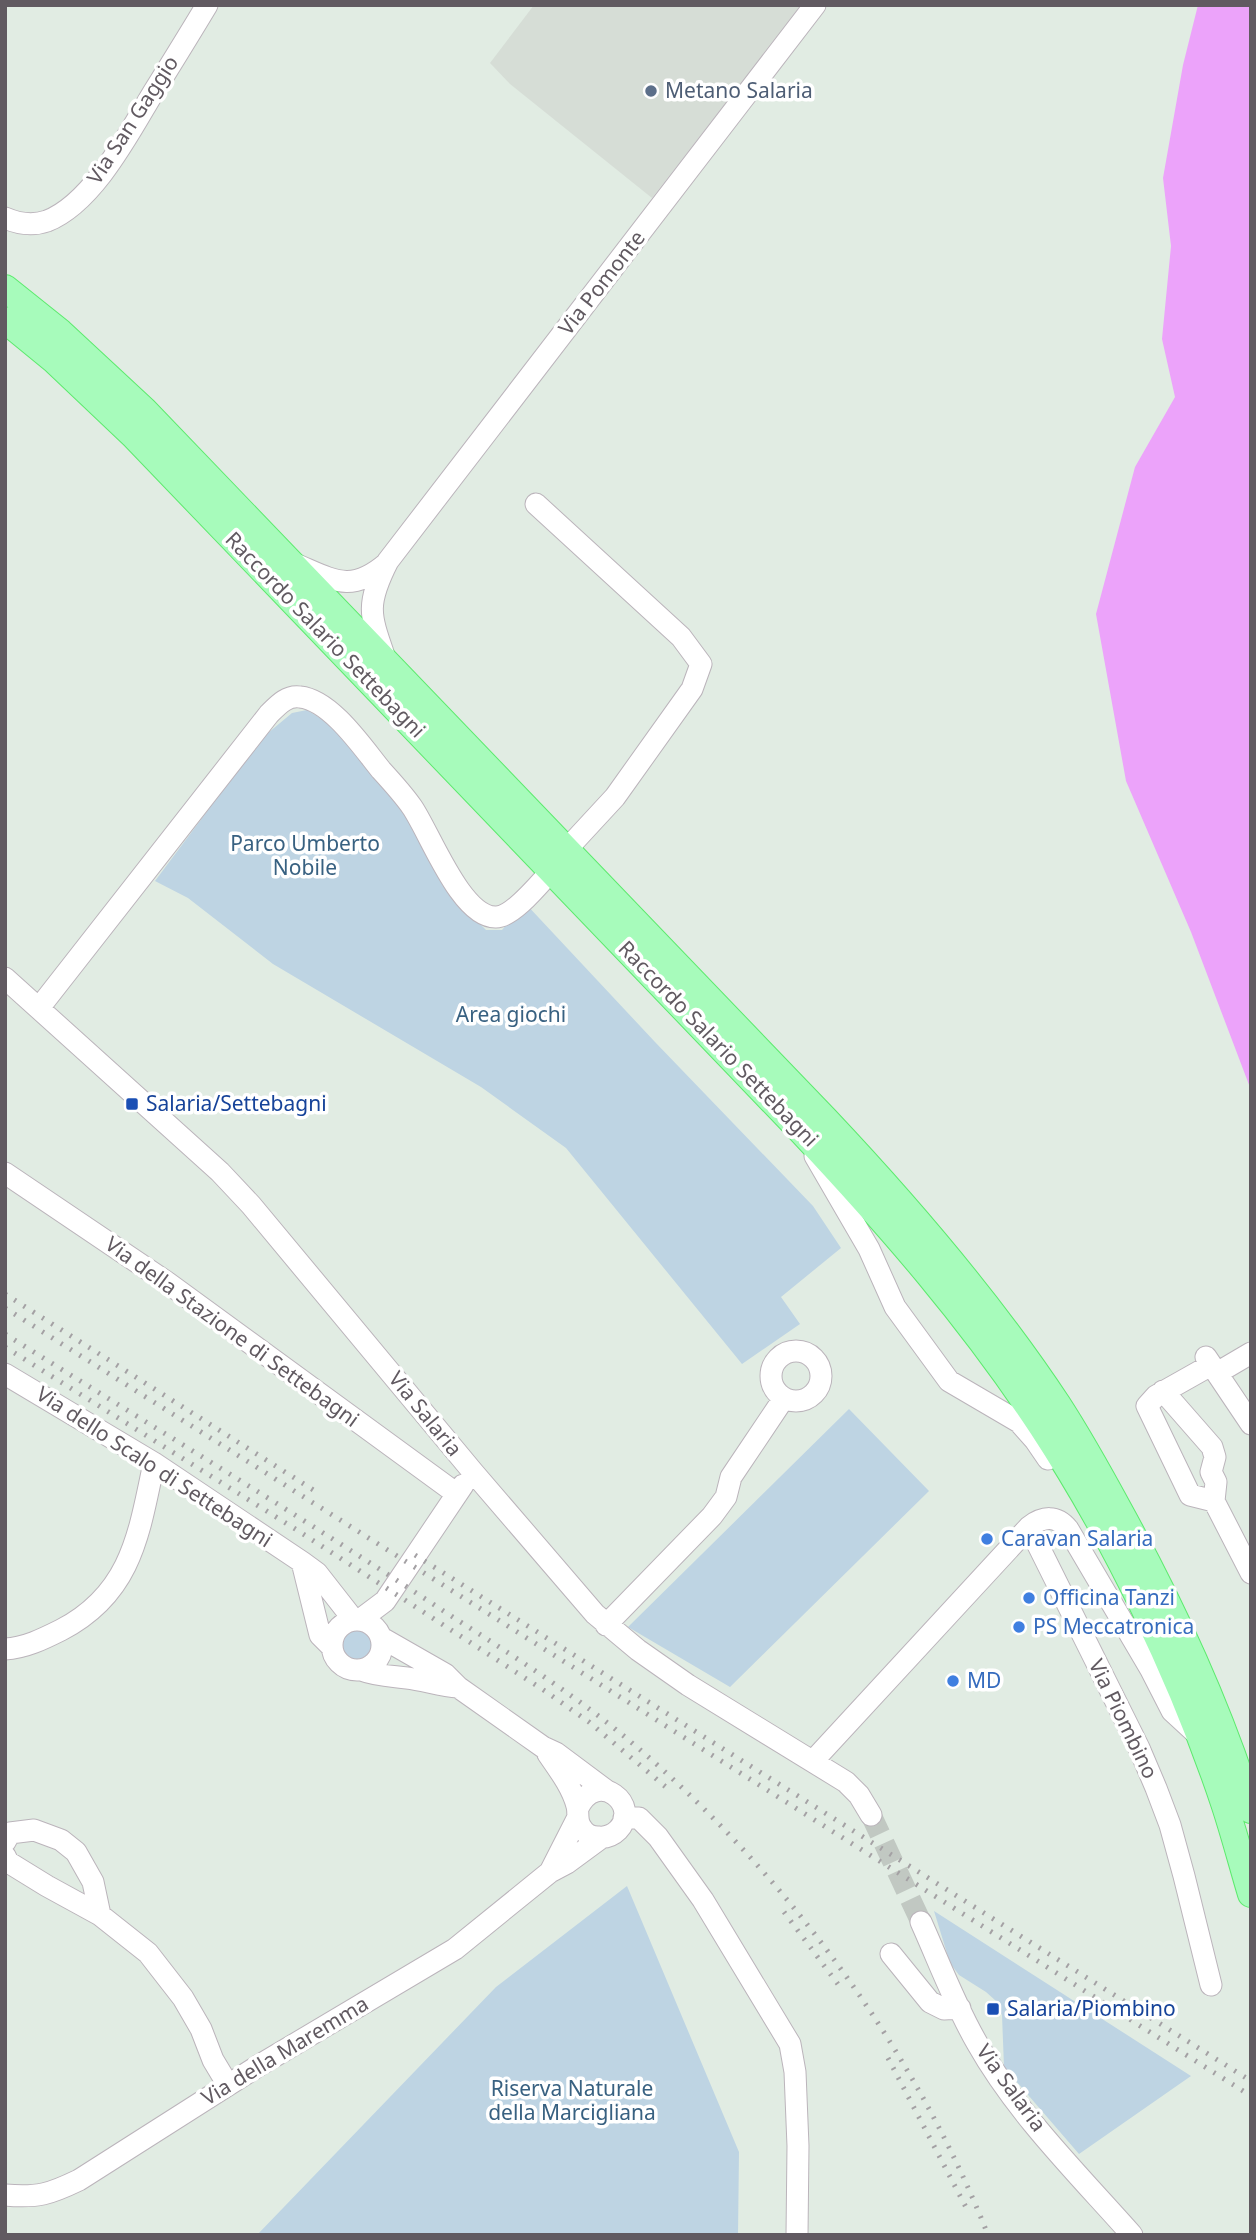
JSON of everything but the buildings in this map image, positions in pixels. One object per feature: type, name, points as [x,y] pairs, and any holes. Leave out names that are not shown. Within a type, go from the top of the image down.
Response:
[{"type":"main road","name":"Raccordo Salario Settebagni","points":[[5,288],[60,332],[120,387],[386,662],[559,860],[899,1237],[951,1301],[1035,1418],[1074,1480],[1124,1569],[1174,1675],[1224,1802],[1251,1894]]},
{"type":"main road","name":"Raccordo Salario Settebagni","points":[[5,320],[55,361],[133,435],[876,1173],[936,1243],[1018,1348],[1059,1406],[1092,1460],[1160,1586],[1211,1700],[1251,1810]]},
{"type":"street","name":"Via San Gaggio","points":[[5,218],[21,223],[41,223],[61,213],[80,198],[116,155],[207,5]]},
{"type":"street","name":"Via Pomonte","points":[[386,662],[374,625],[371,605],[388,561],[815,5]]},
{"type":"street","points":[[38,1008],[270,714],[291,697],[302,697],[321,705],[349,732],[412,807],[455,883],[471,905],[494,918],[507,915],[615,797],[692,689],[701,664],[681,637],[536,504]]},
{"type":"street","name":"Via Pomonte","points":[[289,562],[333,580],[351,582],[368,577],[388,561]]},
{"type":"street","name":"Via Salaria","points":[[5,978],[220,1172],[251,1205],[473,1472],[606,1625],[688,1685],[850,1786],[871,1815]]},
{"type":"street","points":[[802,1132],[869,1249],[895,1307],[949,1381],[1025,1427],[1055,1466],[1074,1480]]},
{"type":"street","name":"Via della Stazione di Settebagni","points":[[5,1173],[178,1290],[457,1494]]},
{"type":"street","points":[[1214,1501],[1190,1495],[1147,1406],[1163,1391],[1211,1365],[1251,1353]]},
{"type":"street","points":[[1211,1365],[1251,1424]]},
{"type":"street","name":"Via dello Scalo di Settebagni","points":[[5,1374],[154,1463],[302,1562],[317,1573],[369,1627]]},
{"type":"street","points":[[1163,1391],[1212,1447],[1215,1457],[1211,1472],[1216,1482],[1214,1501],[1251,1573]]},
{"type":"street","points":[[606,1625],[712,1516],[726,1497],[731,1477],[784,1398]]},
{"type":"street","points":[[5,1649],[42,1640],[66,1627],[94,1606],[118,1580],[136,1541],[154,1463]]},
{"type":"street","points":[[369,1627],[473,1472]]},
{"type":"street","points":[[813,1761],[1029,1527],[1041,1519],[1049,1518],[1062,1521],[1069,1529],[1152,1670],[1172,1711],[1198,1736]]},
{"type":"street","name":"Via Piombino","points":[[1029,1527],[1139,1748],[1156,1788],[1170,1825],[1211,1985]]},
{"type":"street","points":[[302,1562],[320,1635],[332,1647]]},
{"type":"street","points":[[458,1687],[375,1675],[345,1667],[334,1655],[332,1647],[335,1632],[340,1626],[369,1627],[444,1674],[458,1687],[607,1791]]},
{"type":"street","points":[[361,1670],[370,1667],[381,1654],[369,1627]]},
{"type":"street","points":[[543,1747],[568,1783],[578,1814],[586,1833],[601,1838],[616,1832],[624,1818],[624,1809],[615,1794],[597,1790],[582,1800],[578,1814]]},
{"type":"street","name":"Via della Maremma","points":[[550,1872],[578,1814]]},
{"type":"street","points":[[624,1818],[639,1818],[666,1847],[703,1900],[790,2044],[795,2072],[797,2121],[797,2235]]},
{"type":"street","points":[[5,1842],[10,1833],[34,1830],[61,1840],[76,1852],[93,1882],[100,1915]]},
{"type":"street","name":"Via della Maremma","points":[[5,2195],[26,2197],[49,2194],[79,2180],[228,2085],[455,1949],[550,1872],[601,1838]]},
{"type":"street","points":[[5,1856],[8,1862],[100,1915],[148,1953],[177,1990],[201,2029],[213,2060],[228,2085]]},
{"type":"street","name":"Via Salaria","points":[[921,1922],[978,2044],[1018,2104],[1132,2235]]},
{"type":"street","points":[[891,1954],[930,2002],[944,2008],[960,2008]]},
{"type":"shaded area","points":[[534,5],[802,5],[652,198],[510,84],[490,63]]},
{"type":"shaded area","points":[[1198,5],[1251,5],[1251,1090],[1191,932],[1126,781],[1096,614],[1135,467],[1175,397],[1162,339],[1171,246],[1163,178],[1183,65]]},
{"type":"green space","name":"Parco Umberto Nobile","points":[[307,710],[341,731],[404,812],[443,886],[486,930],[502,930],[525,903],[813,1206],[841,1248],[781,1297],[800,1324],[742,1364],[566,1148],[481,1087],[273,964],[188,898],[155,881],[262,738],[292,713]]},
{"type":"green space","points":[[849,1409],[929,1491],[730,1687],[628,1627]]},
{"type":"green space","points":[[357,1629],[363,1630],[371,1638],[371,1650],[363,1658],[357,1659],[351,1658],[343,1650],[342,1644],[343,1638],[351,1630]]},
{"type":"green space","name":"Riserva Naturale della Marcigliana","points":[[627,1886],[739,2152],[738,2235],[257,2235],[496,1987]]},
{"type":"green space","points":[[934,1911],[1191,2076],[1079,2154],[1004,2067],[1002,2015],[996,2001],[959,1975],[950,1963]]},
{"type":"tunnel","points":[[871,1815],[921,1922]]},
{"type":"railway","points":[[5,1294],[315,1491]]},
{"type":"railway","points":[[5,1308],[1251,2096]]},
{"type":"railway","points":[[5,1334],[332,1538],[534,1670],[603,1719],[682,1788],[737,1843],[789,1902],[837,1964],[881,2028],[922,2095],[957,2164],[988,2235]]},
{"type":"railway","points":[[5,1347],[300,1532],[545,1691],[589,1722],[667,1788]]},
{"type":"railway","points":[[415,1555],[1251,2081]]},
{"type":"railway","points":[[784,1912],[843,1991]]},
{"type":"railway","points":[[888,2058],[969,2213]]},
{"type":"place","name":"Metano Salaria","points":[[651,91]]},
{"type":"place","name":"Salaria/Settebagni","points":[[132,1104]]},
{"type":"place","name":"Caravan Salaria","points":[[987,1539]]},
{"type":"place","name":"Officina Tanzi","points":[[1029,1598]]},
{"type":"place","name":"PS Meccatronica","points":[[1019,1627]]},
{"type":"place","name":"MD","points":[[953,1681]]},
{"type":"place","name":"Salaria/Piombino","points":[[993,2009]]},
{"type":"park label","name":"Area giochi","points":[[511,1015]]}]
